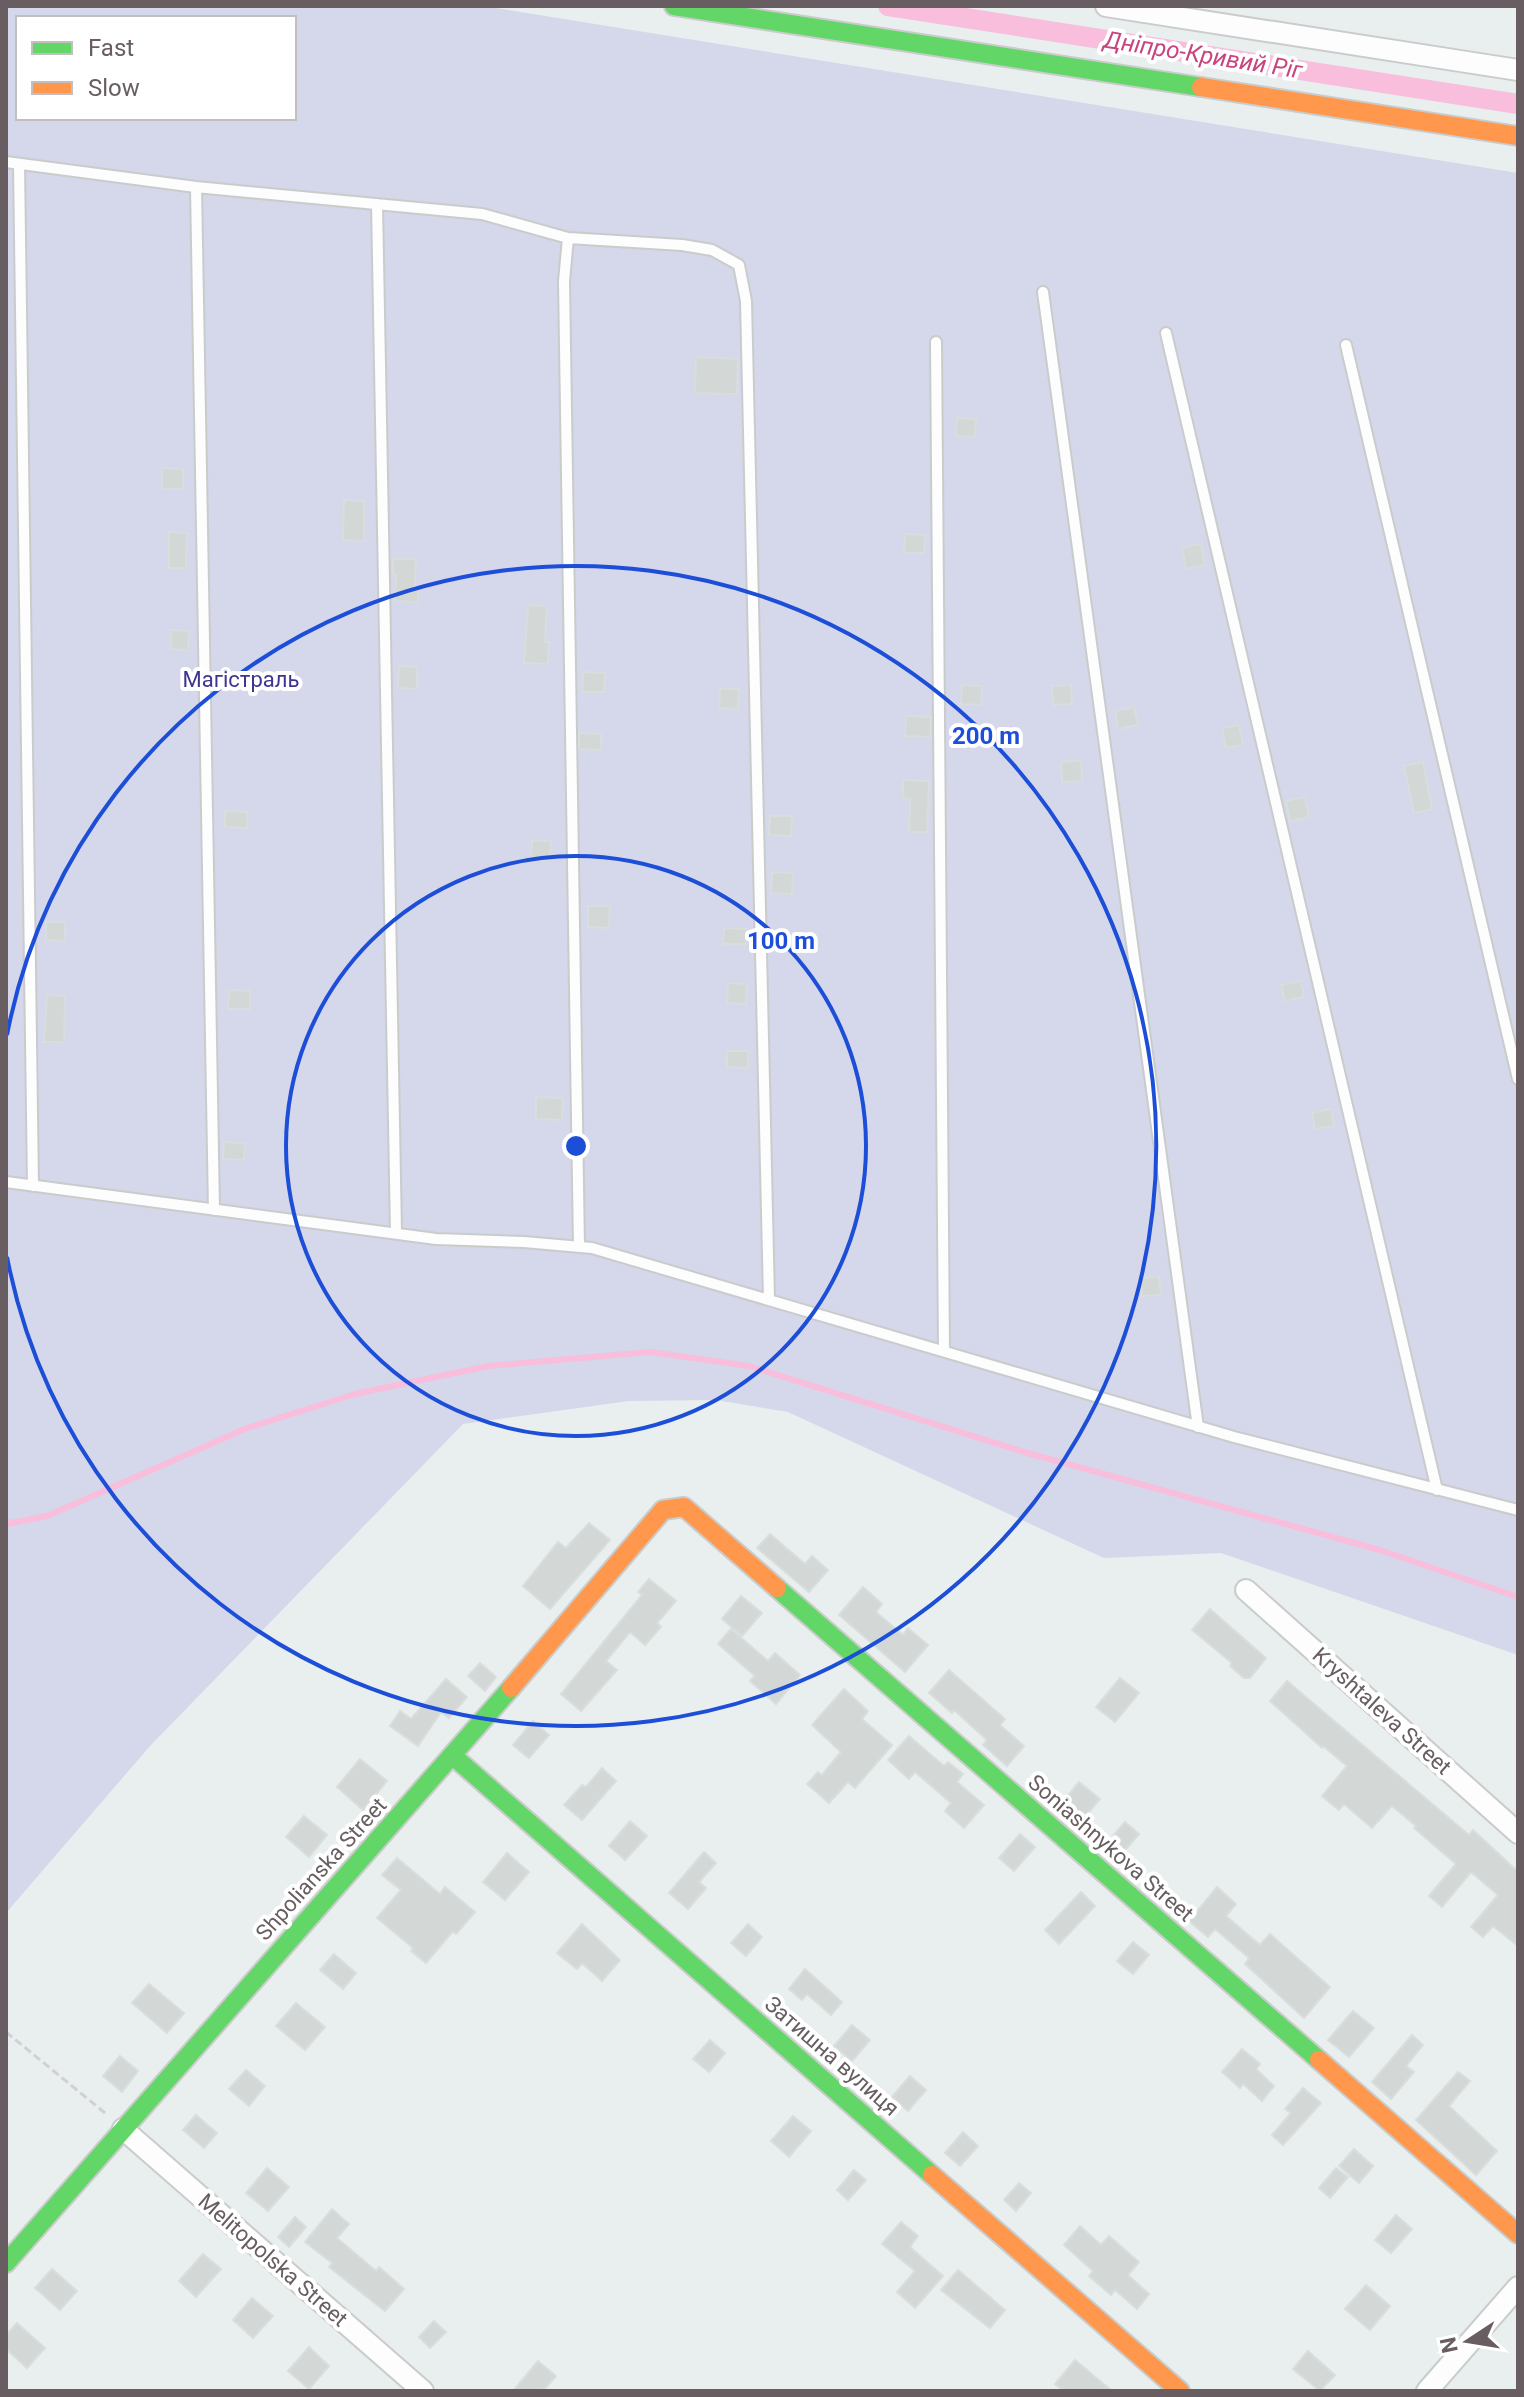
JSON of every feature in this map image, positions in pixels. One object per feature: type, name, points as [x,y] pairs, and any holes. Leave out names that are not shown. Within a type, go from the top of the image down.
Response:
[{"type":"street","points":[[674,6],[1518,136]]},
{"type":"street","points":[[1106,6],[1518,70]]},
{"type":"street","name":"Shpolianska Street","points":[[6,2263],[453,1756],[663,1510],[670,1507]]},
{"type":"street","name":"Soniashnykova Street","points":[[670,1507],[684,1507],[1518,2234]]},
{"type":"street","name":"Kryshtaleva Street","points":[[1246,1590],[1518,1833]]},
{"type":"street","name":"Затишна вулиця","points":[[453,1756],[1180,2391]]},
{"type":"street","name":"Melitopolska Street","points":[[123,2129],[423,2391]]},
{"type":"street","points":[[1427,2391],[1518,2287]]},
{"type":"lane","points":[[6,162],[196,187],[482,214],[568,238],[682,245],[712,250],[739,265],[746,301],[769,1299]]},
{"type":"lane","points":[[19,164],[33,1186]]},
{"type":"lane","points":[[196,187],[214,1210]]},
{"type":"lane","points":[[377,204],[396,1232]]},
{"type":"lane","points":[[568,238],[564,281],[579,1247]]},
{"type":"lane","points":[[1043,292],[1198,1427]]},
{"type":"lane","points":[[1166,333],[1437,1490]]},
{"type":"lane","points":[[936,342],[944,1351]]},
{"type":"lane","points":[[1346,345],[1518,1079]]},
{"type":"lane","points":[[6,1182],[436,1239],[592,1248],[1198,1427],[1518,1510]]},
{"type":"path","points":[[6,2032],[123,2129]]},
{"type":"green space","name":"Магістраль","points":[[6,6],[483,6],[1518,173],[1518,1655],[1221,1553],[1104,1558],[788,1412],[716,1400],[629,1401],[463,1424],[150,1746],[6,1913]]},
{"type":"building","points":[[696,357],[738,359],[737,394],[695,393]]},
{"type":"building","points":[[957,418],[976,419],[975,437],[956,436]]},
{"type":"building","points":[[162,468],[183,469],[183,489],[162,489]]},
{"type":"building","points":[[344,500],[364,501],[364,541],[343,540]]},
{"type":"building","points":[[169,532],[187,533],[186,568],[169,568]]},
{"type":"building","points":[[905,534],[925,535],[924,553],[904,553]]},
{"type":"building","points":[[1201,544],[1205,565],[1186,569],[1182,548]]},
{"type":"building","points":[[393,559],[416,559],[418,602],[395,601]]},
{"type":"building","points":[[528,605],[547,606],[545,642],[549,642],[548,664],[524,663]]},
{"type":"building","points":[[171,630],[189,631],[188,650],[171,649]]},
{"type":"building","points":[[399,666],[417,667],[417,689],[398,688]]},
{"type":"building","points":[[583,672],[605,673],[604,692],[582,692]]},
{"type":"building","points":[[962,685],[982,686],[981,705],[961,704]]},
{"type":"building","points":[[1071,685],[1072,704],[1053,705],[1052,686]]},
{"type":"building","points":[[720,689],[739,689],[738,709],[719,708]]},
{"type":"building","points":[[1134,707],[1138,725],[1118,729],[1115,711]]},
{"type":"building","points":[[906,716],[931,717],[930,737],[905,736]]},
{"type":"building","points":[[1239,725],[1243,745],[1226,748],[1222,728]]},
{"type":"building","points":[[579,733],[601,734],[601,750],[579,749]]},
{"type":"building","points":[[1081,760],[1082,781],[1062,782],[1061,762]]},
{"type":"building","points":[[1423,762],[1432,809],[1414,813],[1404,766]]},
{"type":"building","points":[[903,780],[929,781],[927,832],[909,832],[910,799],[903,798]]},
{"type":"building","points":[[1305,797],[1309,817],[1290,821],[1286,801]]},
{"type":"building","points":[[225,811],[248,812],[247,828],[225,827]]},
{"type":"building","points":[[770,816],[792,816],[791,836],[769,835]]},
{"type":"building","points":[[532,840],[551,841],[550,860],[531,859]]},
{"type":"building","points":[[772,872],[793,873],[792,894],[771,893]]},
{"type":"building","points":[[588,906],[610,906],[609,928],[588,927]]},
{"type":"building","points":[[46,922],[65,922],[65,941],[46,940]]},
{"type":"building","points":[[724,928],[747,929],[746,944],[723,944]]},
{"type":"building","points":[[1301,981],[1304,997],[1285,1001],[1281,985]]},
{"type":"building","points":[[728,983],[747,984],[746,1004],[727,1003]]},
{"type":"building","points":[[229,990],[250,991],[250,1009],[228,1009]]},
{"type":"building","points":[[47,995],[65,996],[64,1042],[44,1042]]},
{"type":"building","points":[[727,1051],[748,1051],[748,1068],[727,1067]]},
{"type":"building","points":[[536,1097],[563,1098],[562,1120],[536,1119]]},
{"type":"building","points":[[1331,1109],[1334,1126],[1315,1129],[1312,1113]]},
{"type":"building","points":[[224,1142],[245,1144],[244,1160],[223,1159]]},
{"type":"building","points":[[1159,1277],[1161,1295],[1142,1296],[1140,1278]]},
{"type":"building","points":[[589,1523],[610,1540],[550,1609],[523,1586],[558,1542],[566,1548]]},
{"type":"building","points":[[770,1534],[805,1564],[812,1556],[828,1570],[809,1592],[757,1548]]},
{"type":"building","points":[[649,1579],[676,1601],[657,1623],[661,1627],[645,1645],[630,1632],[606,1661],[617,1670],[581,1711],[561,1694],[642,1595],[638,1592]]},
{"type":"building","points":[[863,1587],[882,1604],[876,1612],[903,1635],[908,1628],[928,1645],[905,1672],[839,1615]]},
{"type":"building","points":[[741,1596],[762,1613],[742,1636],[722,1619]]},
{"type":"building","points":[[1210,1609],[1266,1658],[1250,1678],[1244,1678],[1230,1666],[1232,1663],[1192,1630]]},
{"type":"building","points":[[731,1629],[768,1661],[775,1653],[800,1675],[776,1704],[750,1681],[755,1676],[718,1644]]},
{"type":"building","points":[[480,1663],[496,1677],[485,1691],[468,1676]]},
{"type":"building","points":[[949,1670],[1005,1719],[1000,1725],[1024,1746],[1007,1766],[983,1745],[987,1740],[954,1710],[952,1713],[929,1693]]},
{"type":"building","points":[[1120,1678],[1139,1693],[1115,1722],[1096,1707]]},
{"type":"building","points":[[446,1679],[467,1697],[449,1718],[441,1712],[418,1746],[390,1726],[400,1711],[411,1719]]},
{"type":"building","points":[[1287,1681],[1469,1835],[1473,1830],[1518,1872],[1518,1946],[1493,1926],[1483,1937],[1471,1927],[1498,1895],[1471,1872],[1442,1907],[1429,1896],[1456,1864],[1392,1806],[1372,1828],[1344,1804],[1339,1810],[1322,1796],[1347,1766],[1270,1701]]},
{"type":"building","points":[[844,1689],[868,1711],[862,1719],[892,1745],[855,1788],[848,1782],[829,1803],[807,1784],[818,1772],[822,1775],[841,1752],[812,1725]]},
{"type":"building","points":[[533,1721],[549,1735],[529,1758],[513,1745]]},
{"type":"building","points":[[909,1736],[944,1766],[948,1762],[963,1774],[957,1782],[984,1805],[964,1828],[945,1811],[951,1803],[915,1772],[909,1779],[888,1760]]},
{"type":"building","points":[[360,1759],[387,1781],[363,1810],[337,1787]]},
{"type":"building","points":[[602,1768],[616,1781],[582,1820],[564,1805],[582,1785],[586,1787]]},
{"type":"building","points":[[1079,1782],[1100,1799],[1082,1820],[1062,1803]]},
{"type":"building","points":[[304,1816],[327,1835],[309,1857],[286,1837]]},
{"type":"building","points":[[630,1821],[647,1836],[625,1860],[609,1846]]},
{"type":"building","points":[[1125,1822],[1139,1834],[1121,1855],[1107,1843]]},
{"type":"building","points":[[1020,1834],[1035,1847],[1014,1871],[999,1858]]},
{"type":"building","points":[[704,1852],[716,1863],[699,1882],[706,1888],[688,1909],[669,1893]]},
{"type":"building","points":[[507,1853],[529,1872],[505,1900],[483,1882]]},
{"type":"building","points":[[397,1858],[440,1894],[445,1887],[475,1912],[456,1934],[453,1931],[426,1963],[377,1918],[401,1890],[382,1875]]},
{"type":"building","points":[[1217,1887],[1236,1904],[1226,1916],[1260,1945],[1270,1934],[1330,1987],[1304,2018],[1245,1964],[1249,1958],[1215,1929],[1208,1937],[1189,1921]]},
{"type":"building","points":[[1081,1892],[1095,1906],[1059,1944],[1045,1930]]},
{"type":"building","points":[[582,1924],[620,1960],[602,1981],[582,1963],[577,1969],[557,1953]]},
{"type":"building","points":[[748,1924],[762,1937],[746,1956],[731,1943]]},
{"type":"building","points":[[1133,1942],[1149,1955],[1133,1974],[1117,1961]]},
{"type":"building","points":[[334,1954],[356,1973],[343,1989],[320,1970]]},
{"type":"building","points":[[805,1969],[842,2002],[831,2015],[807,1994],[802,2000],[789,1989]]},
{"type":"building","points":[[149,1984],[184,2013],[167,2033],[132,2003]]},
{"type":"building","points":[[296,2003],[325,2027],[305,2050],[276,2026]]},
{"type":"building","points":[[1353,2011],[1374,2028],[1349,2057],[1328,2040]]},
{"type":"building","points":[[852,2025],[870,2040],[852,2061],[834,2046]]},
{"type":"building","points":[[1412,2035],[1423,2045],[1406,2066],[1414,2072],[1391,2099],[1372,2082]]},
{"type":"building","points":[[710,2040],[725,2053],[709,2072],[693,2059]]},
{"type":"building","points":[[1242,2049],[1260,2064],[1256,2069],[1274,2086],[1262,2101],[1243,2084],[1240,2088],[1222,2072]]},
{"type":"building","points":[[120,2056],[138,2071],[122,2092],[103,2076]]},
{"type":"building","points":[[246,2070],[265,2086],[249,2106],[229,2089]]},
{"type":"building","points":[[1458,2072],[1470,2081],[1449,2106],[1497,2151],[1476,2175],[1416,2120]]},
{"type":"building","points":[[910,2076],[926,2090],[908,2111],[892,2097]]},
{"type":"building","points":[[1303,2088],[1321,2103],[1283,2145],[1272,2135],[1291,2113],[1285,2109]]},
{"type":"building","points":[[196,2115],[217,2133],[204,2148],[183,2130]]},
{"type":"building","points":[[793,2116],[811,2131],[789,2157],[771,2141]]},
{"type":"building","points":[[963,2132],[978,2146],[960,2166],[945,2153]]},
{"type":"building","points":[[1354,2149],[1373,2166],[1359,2183],[1339,2166]]},
{"type":"building","points":[[267,2168],[289,2187],[268,2211],[246,2193]]},
{"type":"building","points":[[1336,2168],[1348,2177],[1330,2198],[1319,2188]]},
{"type":"building","points":[[854,2170],[866,2180],[848,2200],[837,2190]]},
{"type":"building","points":[[1019,2183],[1031,2193],[1016,2211],[1004,2200]]},
{"type":"building","points":[[332,2209],[349,2224],[337,2238],[376,2271],[379,2267],[404,2289],[385,2311],[329,2267],[332,2263],[305,2242]]},
{"type":"building","points":[[1396,2215],[1412,2229],[1391,2253],[1375,2240]]},
{"type":"building","points":[[295,2217],[306,2227],[289,2247],[278,2237]]},
{"type":"building","points":[[901,2222],[918,2236],[910,2247],[943,2276],[915,2308],[897,2292],[915,2271],[882,2244]]},
{"type":"building","points":[[1080,2226],[1101,2245],[1109,2236],[1139,2262],[1128,2275],[1149,2294],[1137,2309],[1115,2290],[1111,2295],[1089,2276],[1093,2271],[1064,2245]]},
{"type":"building","points":[[203,2254],[221,2269],[196,2297],[179,2281]]},
{"type":"building","points":[[52,2269],[77,2291],[60,2310],[35,2288]]},
{"type":"building","points":[[958,2270],[1005,2310],[990,2328],[941,2290]]},
{"type":"building","points":[[1366,2285],[1390,2306],[1370,2330],[1345,2309]]},
{"type":"building","points":[[252,2298],[273,2316],[253,2338],[233,2320]]},
{"type":"building","points":[[434,2321],[446,2332],[430,2348],[419,2337]]},
{"type":"building","points":[[17,2323],[45,2348],[27,2368],[6,2349],[6,2335]]},
{"type":"building","points":[[309,2347],[329,2366],[309,2389],[288,2371]]},
{"type":"building","points":[[1308,2351],[1335,2375],[1320,2391],[1293,2369]]},
{"type":"building","points":[[1075,2360],[1112,2391],[1064,2391],[1055,2384]]},
{"type":"building","points":[[538,2361],[556,2376],[543,2391],[513,2391]]},
{"type":"waterway","name":"Дніпро-Кривий Ріг","points":[[888,6],[1518,104]]},
{"type":"waterway","points":[[6,1524],[47,1516],[247,1428],[355,1394],[488,1366],[650,1352],[749,1366],[1024,1452],[1380,1550],[1518,1597]]},
{"type":"traffic: fast","points":[[674,6],[1201,87]]},
{"type":"traffic: fast","points":[[777,1588],[1319,2060]]},
{"type":"traffic: fast","points":[[6,2263],[511,1688]]},
{"type":"traffic: fast","points":[[453,1756],[932,2175]]},
{"type":"traffic: slow","points":[[1201,87],[1518,136]]},
{"type":"traffic: slow","points":[[511,1688],[663,1510],[684,1507],[777,1588]]},
{"type":"traffic: slow","points":[[1319,2060],[1518,2234]]},
{"type":"traffic: slow","points":[[932,2175],[1180,2391]]}]
